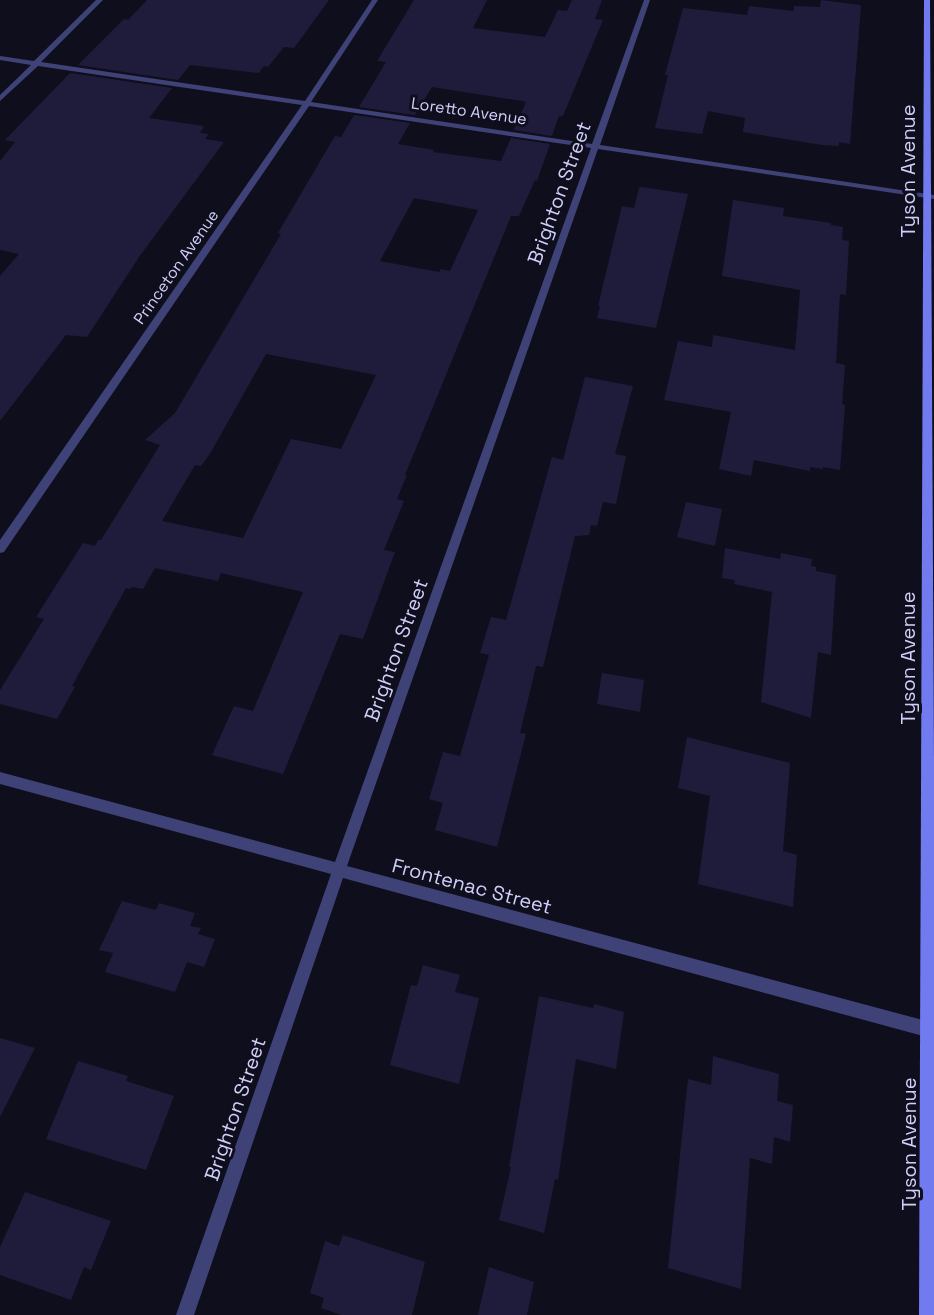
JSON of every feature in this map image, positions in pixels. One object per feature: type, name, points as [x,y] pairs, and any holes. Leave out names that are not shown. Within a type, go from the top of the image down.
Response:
[{"type":"street","points":[[0,99],[100,0]]},
{"type":"street","name":"Princeton Avenue","points":[[0,549],[307,103],[375,0]]},
{"type":"street","name":"Brighton Street","points":[[185,1315],[339,870],[647,0]]},
{"type":"street","name":"Tyson Avenue","points":[[927,0],[931,197],[931,1030],[928,1315]]},
{"type":"street","name":"Loretto Avenue","points":[[0,58],[597,145],[931,197]]},
{"type":"street","name":"Frontenac Street","points":[[0,778],[931,1030]]},
{"type":"building","points":[[147,0],[329,0],[294,48],[284,47],[268,67],[264,66],[259,73],[190,65],[178,80],[78,65],[124,19],[128,20]]},
{"type":"building","points":[[414,0],[487,0],[473,28],[545,37],[558,10],[567,11],[572,0],[602,0],[595,19],[603,20],[563,116],[559,116],[552,136],[514,130],[526,102],[432,87],[415,115],[359,107],[386,62],[377,61]]},
{"type":"building","points":[[821,0],[861,5],[850,144],[839,142],[839,146],[822,145],[743,132],[745,118],[708,111],[702,134],[655,128],[668,75],[665,75],[683,8],[747,15],[749,6],[794,11],[794,6],[820,7]]},
{"type":"building","points":[[70,73],[172,88],[149,118],[204,126],[200,133],[209,134],[205,139],[224,142],[139,257],[87,337],[66,335],[0,421],[0,276],[19,254],[0,250],[0,161],[15,142],[5,140]]},
{"type":"building","points":[[354,115],[410,123],[398,144],[434,150],[433,152],[501,161],[511,138],[550,144],[537,181],[535,180],[519,216],[511,216],[405,475],[407,475],[397,499],[404,501],[384,550],[395,552],[363,639],[340,634],[283,774],[212,755],[234,706],[253,711],[303,592],[221,573],[218,581],[155,568],[143,589],[126,588],[72,686],[75,687],[57,719],[0,704],[0,690],[44,619],[36,617],[83,543],[95,546],[98,540],[101,540],[160,445],[145,440],[175,413],[281,234],[278,233],[335,136],[341,137]],"holes":[[[414,198],[478,210],[450,271],[441,269],[439,272],[380,261]],[[266,354],[376,375],[341,449],[291,439],[243,538],[162,521],[195,465],[201,466],[211,452]]]},
{"type":"building","points":[[639,188],[688,194],[656,328],[597,318],[622,206],[634,208]]},
{"type":"building","points":[[733,200],[784,208],[783,216],[843,227],[842,240],[849,241],[846,295],[840,294],[836,363],[845,365],[842,404],[845,405],[840,470],[810,467],[810,471],[754,460],[751,476],[719,469],[731,412],[664,400],[678,341],[712,347],[713,335],[795,350],[800,290],[722,276]]},
{"type":"building","points":[[585,377],[633,386],[615,454],[626,456],[616,504],[603,502],[597,526],[591,525],[589,535],[575,536],[543,667],[536,666],[520,733],[526,734],[497,847],[435,830],[443,803],[429,799],[443,752],[460,756],[489,655],[480,653],[491,617],[506,620],[552,457],[563,460]]},
{"type":"building","points":[[686,502],[722,509],[715,546],[677,537]]},
{"type":"building","points":[[725,548],[780,559],[781,553],[812,559],[811,566],[816,567],[816,571],[836,575],[831,655],[818,652],[811,718],[761,702],[772,592],[734,584],[735,580],[722,578]]},
{"type":"building","points":[[602,673],[644,680],[640,712],[597,704]]},
{"type":"building","points":[[687,737],[790,763],[783,851],[797,855],[793,907],[698,884],[710,796],[678,788]]},
{"type":"building","points":[[122,901],[156,910],[159,903],[195,913],[190,926],[201,928],[198,934],[215,939],[204,967],[187,962],[175,992],[105,972],[113,953],[99,950]]},
{"type":"building","points":[[423,965],[460,975],[455,992],[479,998],[459,1084],[390,1065],[411,985],[417,986]]},
{"type":"building","points":[[539,996],[593,1008],[594,1004],[624,1012],[616,1069],[576,1059],[558,1180],[555,1179],[544,1233],[499,1220],[511,1167],[509,1167]]},
{"type":"building","points":[[0,1038],[35,1048],[0,1117]]},
{"type":"building","points":[[713,1056],[779,1074],[777,1101],[793,1105],[790,1142],[774,1137],[772,1164],[750,1158],[741,1289],[668,1268],[688,1079],[711,1085]]},
{"type":"building","points":[[78,1061],[128,1076],[126,1081],[174,1096],[146,1170],[46,1139]]},
{"type":"building","points":[[25,1192],[111,1221],[91,1270],[84,1267],[71,1300],[0,1275],[0,1247]]},
{"type":"building","points":[[343,1235],[425,1262],[412,1315],[341,1315],[321,1308],[324,1298],[310,1293],[325,1241],[339,1246]]},
{"type":"building","points":[[489,1267],[534,1282],[527,1315],[478,1315]]}]
